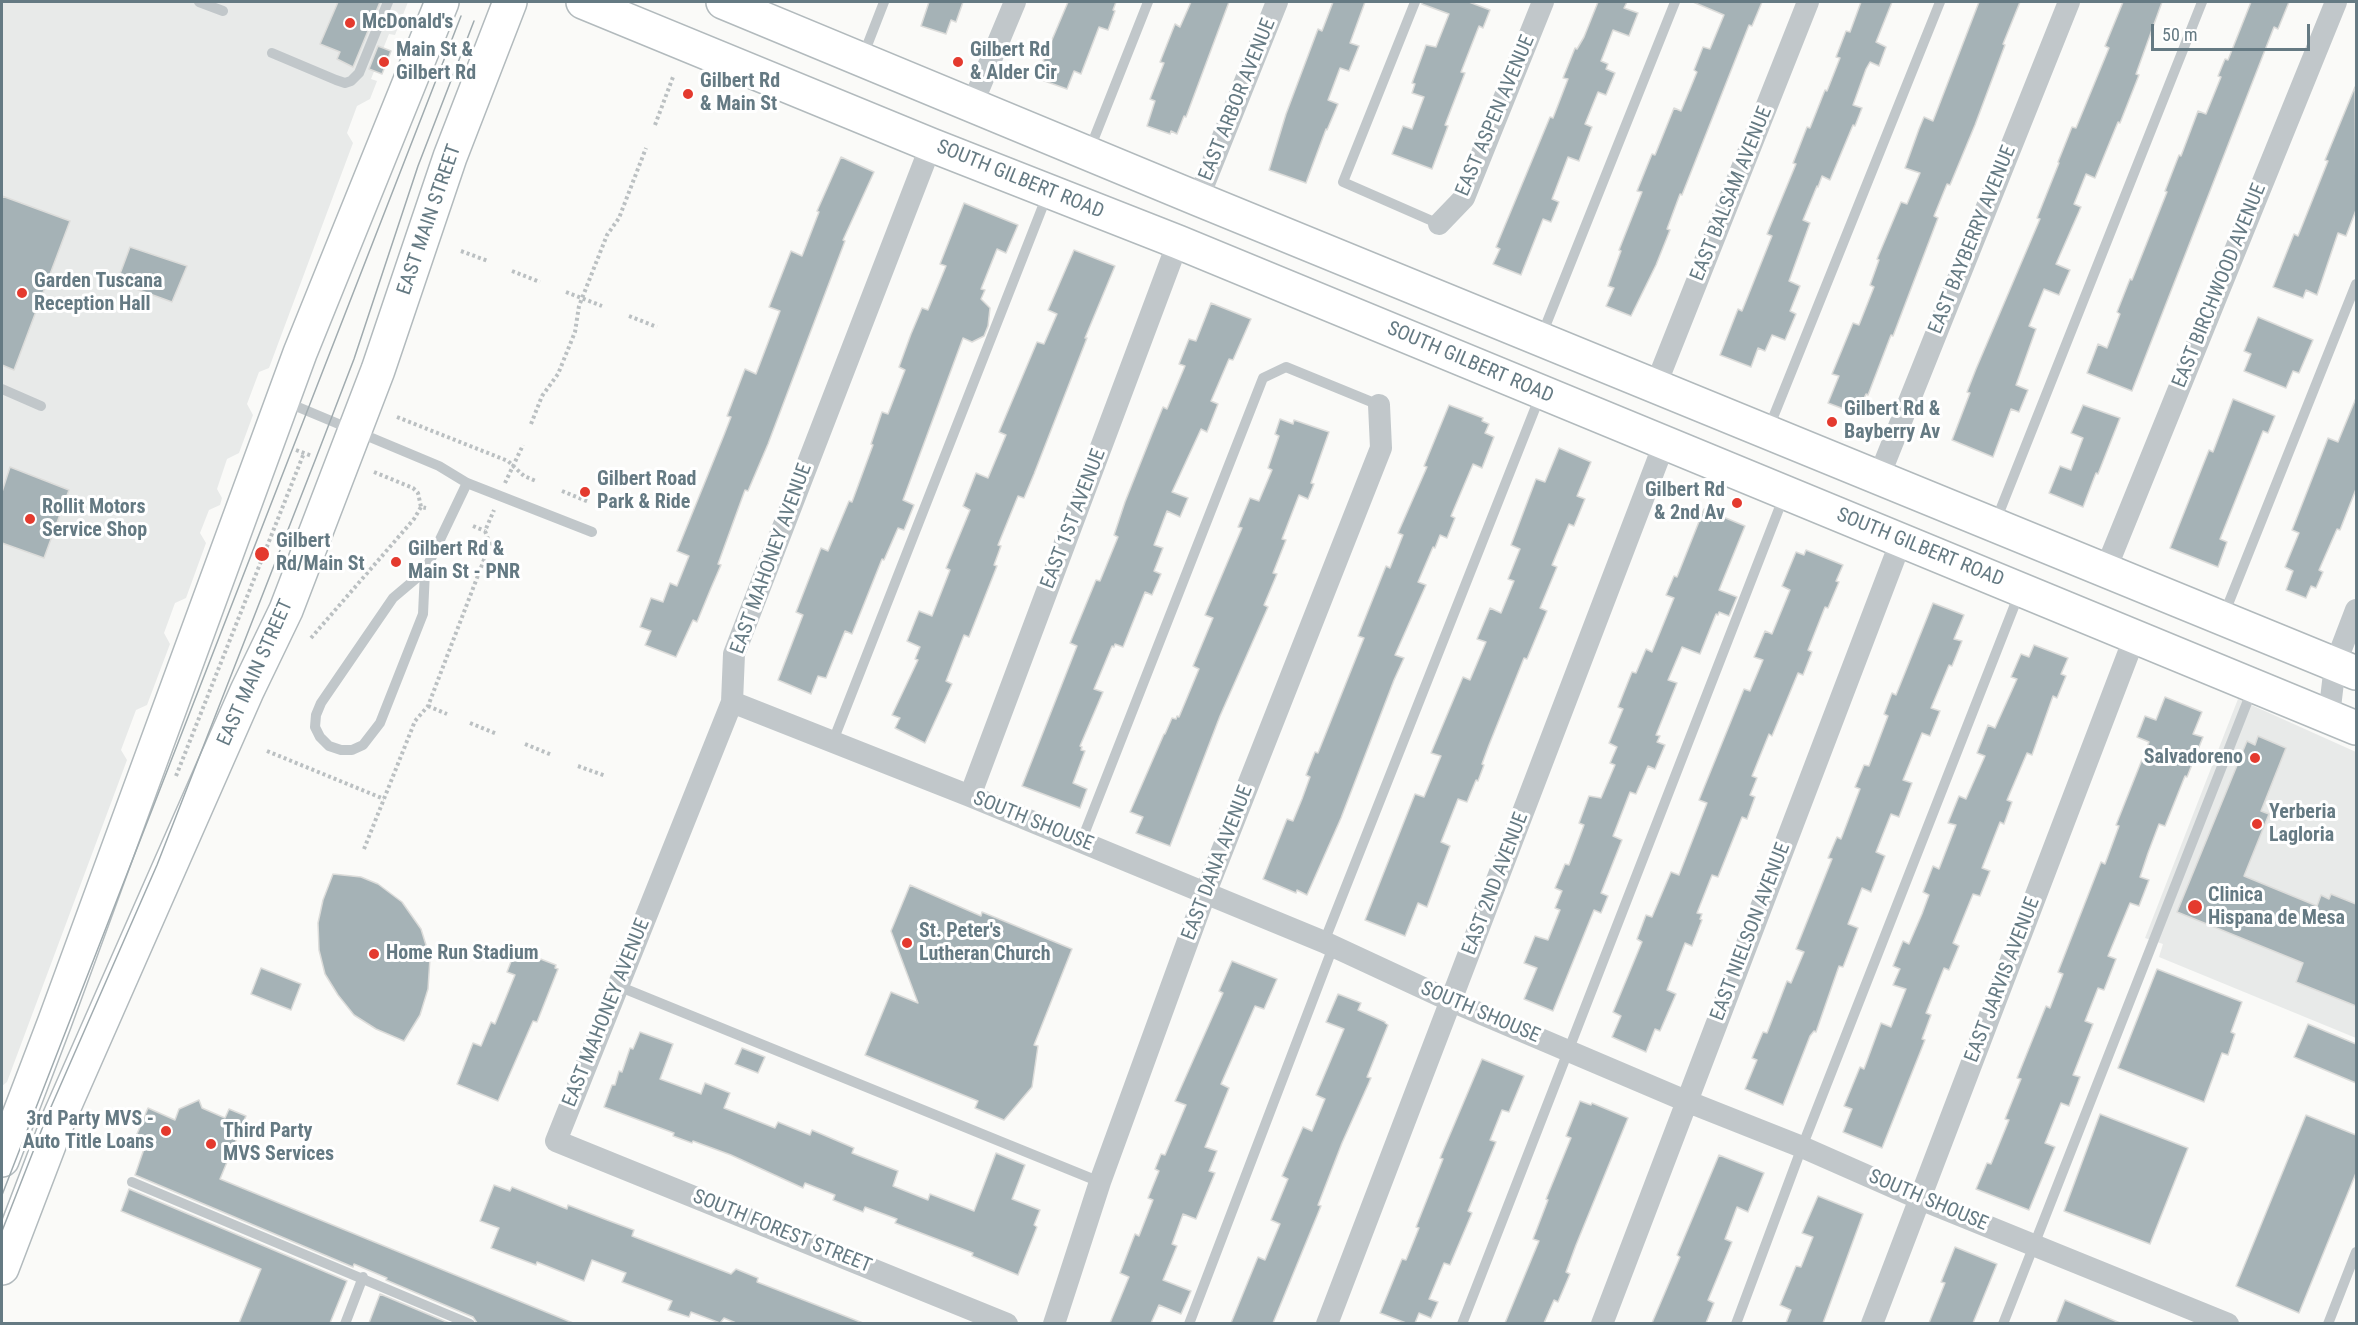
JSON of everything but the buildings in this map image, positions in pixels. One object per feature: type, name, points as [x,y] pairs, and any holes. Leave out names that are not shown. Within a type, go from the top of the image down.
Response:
[{"type":"main road","points":[[2,1160],[8,1121],[331,273],[442,2]]},
{"type":"main road","name":"EAST MAIN STREET","points":[[2,1268],[60,1116],[247,691],[286,610],[355,432],[454,145],[510,2]]},
{"type":"main road","name":"SOUTH GILBERT ROAD","points":[[583,2],[931,145],[1178,242],[2343,722]]},
{"type":"main road","points":[[723,2],[1198,200],[2346,669]]},
{"type":"street","points":[[972,105],[1015,2]]},
{"type":"street","name":"EAST ARBOR AVENUE","points":[[1198,200],[1277,2]]},
{"type":"street","name":"EAST ASPEN AVENUE","points":[[1438,224],[1464,198],[1543,2]]},
{"type":"street","name":"EAST BALSAM AVENUE","points":[[1655,387],[1808,2]]},
{"type":"street","name":"EAST BAYBERRY AVENUE","points":[[1878,478],[2068,2]]},
{"type":"street","name":"EAST BIRCHWOOD AVENUE","points":[[2104,572],[2336,2]]},
{"type":"street","name":"EAST MAHONEY AVENUE","points":[[556,1141],[732,702],[734,654],[931,145]]},
{"type":"street","name":"EAST 1ST AVENUE","points":[[970,796],[1178,242]]},
{"type":"street","name":"EAST DANA AVENUE","points":[[1054,1323],[1100,1182],[1205,894],[1381,448],[1380,405]]},
{"type":"street","name":"EAST 2ND AVENUE","points":[[1327,1323],[1664,444]]},
{"type":"street","name":"EAST NIELSON AVENUE","points":[[1602,1323],[1901,541]]},
{"type":"street","points":[[2343,722],[2346,669],[2356,610]]},
{"type":"street","name":"EAST JARVIS AVENUE","points":[[1872,1323],[2135,636]]},
{"type":"street","name":"SOUTH SHOUSE","points":[[732,702],[970,796],[1329,945],[1451,1001],[1686,1101],[2033,1244],[2178,1314],[2228,1323]]},
{"type":"street","name":"SOUTH FOREST STREET","points":[[556,1141],[1007,1323]]},
{"type":"lane","points":[[199,2],[223,11]]},
{"type":"lane","points":[[272,53],[336,80],[345,83],[351,81],[359,74],[388,2]]},
{"type":"lane","points":[[861,59],[884,2]]},
{"type":"lane","points":[[1088,154],[1148,2]]},
{"type":"lane","points":[[1415,2],[1343,182],[1438,224]]},
{"type":"lane","points":[[1540,340],[1675,2]]},
{"type":"lane","points":[[1767,433],[1940,2]]},
{"type":"lane","points":[[1994,526],[2202,2]]},
{"type":"lane","points":[[833,741],[1049,191]]},
{"type":"lane","points":[[2222,620],[2356,284]]},
{"type":"lane","points":[[1081,842],[1263,378],[1286,367],[1380,405]]},
{"type":"lane","points":[[2,389],[41,406]]},
{"type":"lane","points":[[1189,1323],[1329,945],[1542,393]]},
{"type":"lane","points":[[282,400],[439,466],[467,483],[591,532]]},
{"type":"lane","points":[[425,571],[393,598],[321,703],[316,715],[315,727],[320,737],[329,746],[341,750],[352,750],[363,745],[380,723],[423,614],[425,571],[467,483]]},
{"type":"lane","points":[[1462,1323],[1785,493]]},
{"type":"lane","points":[[1736,1323],[1802,1147],[2021,590]]},
{"type":"lane","points":[[2003,1323],[2253,685]]},
{"type":"lane","points":[[618,986],[1100,1182]]},
{"type":"lane","points":[[132,1182],[470,1323]]},
{"type":"lane","points":[[2328,1323],[2356,1252]]},
{"type":"lane","points":[[345,1323],[363,1277]]},
{"type":"path","points":[[655,125],[673,77]]},
{"type":"path","points":[[531,424],[542,396],[558,374],[575,332],[582,298],[607,235],[619,218],[646,148]]},
{"type":"path","points":[[461,251],[488,261]]},
{"type":"path","points":[[512,271],[540,282]]},
{"type":"path","points":[[566,292],[603,306]]},
{"type":"path","points":[[629,316],[657,327]]},
{"type":"path","points":[[397,417],[508,461],[524,476],[536,481]]},
{"type":"path","points":[[505,483],[523,446]]},
{"type":"path","points":[[296,450],[312,456]]},
{"type":"path","points":[[173,783],[304,453]]},
{"type":"path","points":[[311,638],[414,519],[420,507],[420,500],[413,488],[374,472]]},
{"type":"path","points":[[561,491],[589,502]]},
{"type":"path","points":[[420,507],[426,508]]},
{"type":"path","points":[[364,849],[415,721],[428,706],[490,544],[485,531],[494,509]]},
{"type":"path","points":[[472,526],[485,531]]},
{"type":"path","points":[[428,706],[447,714]]},
{"type":"path","points":[[470,723],[497,734]]},
{"type":"path","points":[[525,744],[552,755]]},
{"type":"path","points":[[267,751],[296,765],[384,799]]},
{"type":"path","points":[[578,766],[606,776]]},
{"type":"shaded area","points":[[2,2],[408,2],[395,35],[389,34],[371,79],[377,81],[370,99],[357,106],[347,133],[353,143],[269,368],[259,372],[247,404],[253,415],[239,453],[227,459],[217,489],[222,498],[220,505],[209,510],[200,533],[206,543],[186,598],[175,603],[164,633],[170,644],[147,705],[136,710],[121,750],[127,760],[7,1082],[2,1086]]},
{"type":"shaded area","points":[[2238,699],[2356,752],[2356,1038],[2159,957],[2163,944],[2145,938]]},
{"type":"tram line","points":[[2,1195],[461,16]]},
{"type":"tram line","points":[[2,1231],[47,1116],[157,865],[316,458],[354,359],[418,166],[474,21]]},
{"type":"place","name":"McDonald's","points":[[350,23]]},
{"type":"place","name":"Main St & Gilbert Rd","points":[[384,62]]},
{"type":"place","name":"Gilbert Rd & Alder Cir","points":[[958,62]]},
{"type":"place","name":"Gilbert Rd & Main St","points":[[688,94]]},
{"type":"place","name":"Garden Tuscana Reception Hall","points":[[22,293]]},
{"type":"place","name":"Gilbert Rd & Bayberry Av","points":[[1832,422]]},
{"type":"place","name":"Gilbert Road Park & Ride","points":[[585,492]]},
{"type":"place","name":"Gilbert Rd & 2nd Av","points":[[1737,503]]},
{"type":"place","name":"Rollit Motors Service Shop","points":[[30,519]]},
{"type":"place","name":"Gilbert Rd/Main St","points":[[262,554]]},
{"type":"place","name":"Gilbert Rd & Main St - PNR","points":[[396,562]]},
{"type":"place","name":"Salvadoreno","points":[[2255,758]]},
{"type":"place","name":"Yerberia Lagloria","points":[[2257,824]]},
{"type":"place","name":"Clinica Hispana de Mesa","points":[[2195,907]]},
{"type":"place","name":"St. Peter's Lutheran Church","points":[[907,943]]},
{"type":"place","name":"Home Run Stadium","points":[[374,954]]},
{"type":"place","name":"3rd Party MVS - Auto Title Loans","points":[[166,1131]]},
{"type":"place","name":"Third Party MVS Services","points":[[211,1144]]}]
